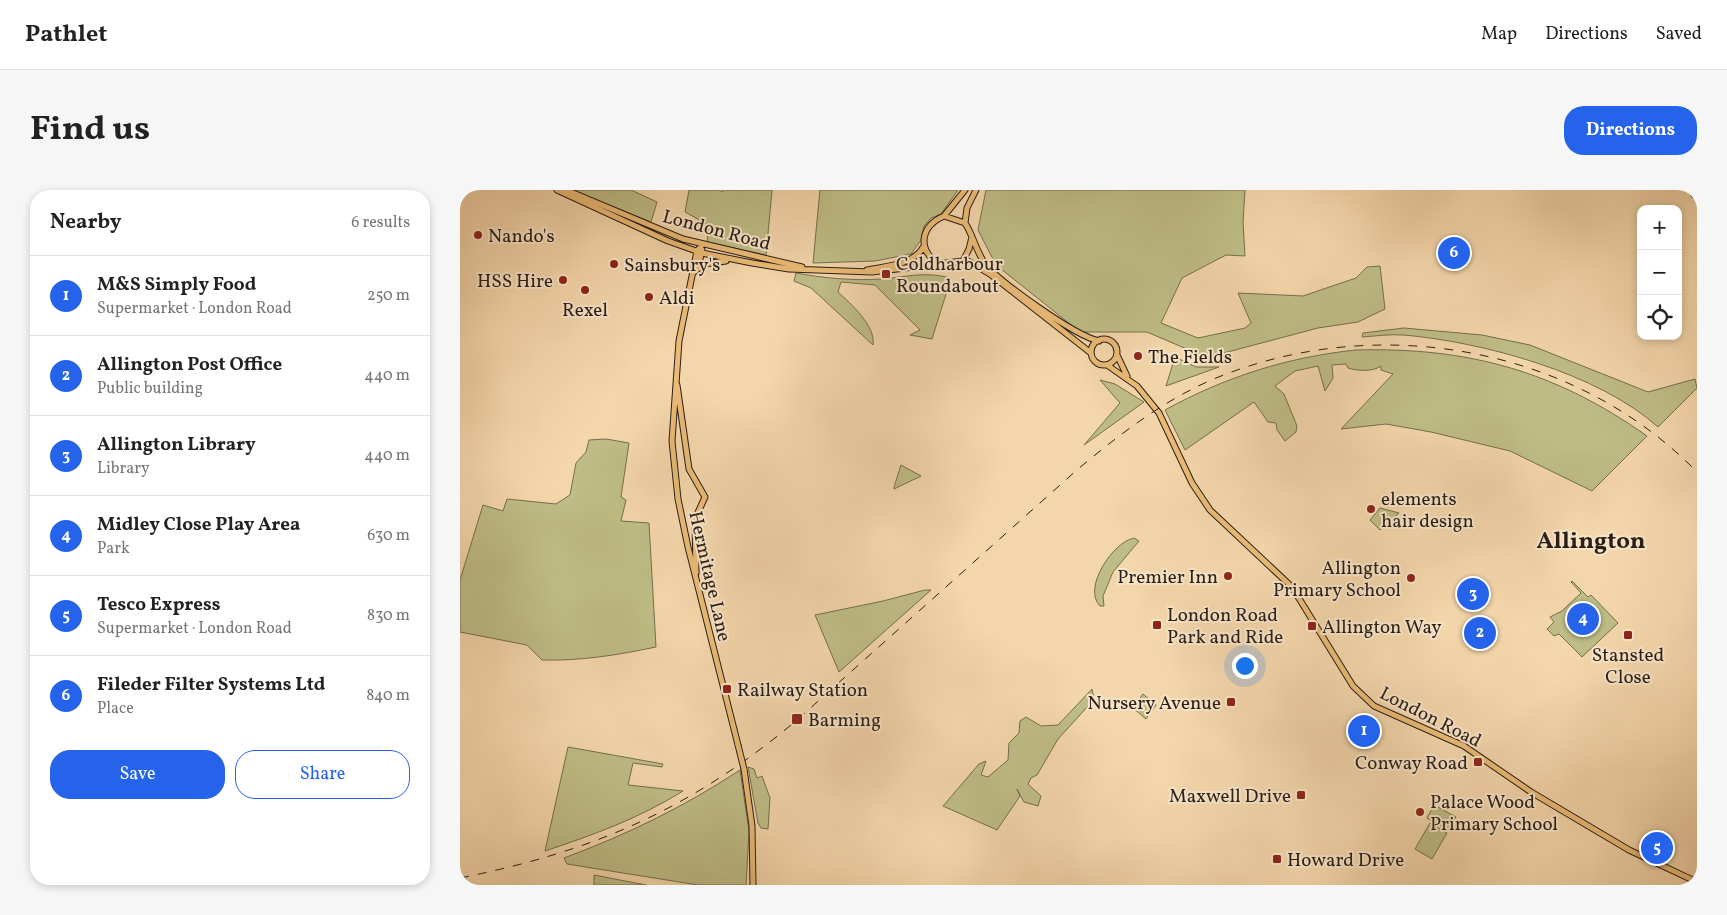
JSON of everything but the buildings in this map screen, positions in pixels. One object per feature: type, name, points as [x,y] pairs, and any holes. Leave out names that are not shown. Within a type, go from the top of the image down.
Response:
[{"type":"main road","name":"London Road","points":[[557,190],[651,234],[699,252],[752,263],[789,269],[807,268],[860,272],[941,265]]},
{"type":"main road","name":"London Road","points":[[566,190],[655,229],[702,245],[807,268]]},
{"type":"main road","points":[[965,190],[944,216],[931,224],[927,229],[924,246],[932,259],[941,265],[968,261],[990,274],[1091,353],[1095,362],[1107,365],[1128,377]]},
{"type":"main road","points":[[976,190],[966,208],[965,223],[979,254],[992,270],[1076,333],[1099,341],[1106,340],[1113,343],[1128,377]]},
{"type":"main road","points":[[944,216],[965,223]]},
{"type":"main road","points":[[963,261],[972,237]]},
{"type":"main road","name":"Hermitage Lane","points":[[702,245],[681,320],[672,441],[678,499],[697,585],[744,769],[752,826],[754,885]]},
{"type":"main road","name":"London Road","points":[[860,272],[910,260],[924,246]]},
{"type":"main road","points":[[696,270],[714,261],[752,263]]},
{"type":"main road","points":[[1091,353],[1093,346],[1099,341]]},
{"type":"main road","points":[[1107,365],[1114,361],[1117,354]]},
{"type":"main road","points":[[676,372],[682,430],[689,469],[705,497],[695,520],[697,585]]},
{"type":"main road","name":"London Road","points":[[1128,377],[1138,386],[1159,413],[1192,483],[1210,510],[1292,587],[1353,686],[1370,704],[1464,746],[1531,792],[1629,850],[1697,882]]},
{"type":"shaded area","points":[[572,190],[631,190],[657,202],[651,222]]},
{"type":"shaded area","points":[[689,190],[719,190],[722,192],[723,190],[772,190],[766,255],[707,242],[709,225],[685,212]]},
{"type":"shaded area","points":[[820,190],[958,190],[941,214],[931,218],[924,226],[921,240],[911,254],[875,261],[813,263]]},
{"type":"shaded area","points":[[986,190],[1245,190],[1243,222],[1245,256],[1226,255],[1182,278],[1161,323],[1198,338],[1245,328],[1251,323],[1238,293],[1303,296],[1356,278],[1367,267],[1380,266],[1385,309],[1358,322],[1318,328],[1224,353],[1203,356],[1147,332],[1080,332],[996,265],[978,230]]},
{"type":"shaded area","points":[[796,273],[827,278],[870,280],[916,275],[951,278],[932,339],[910,335],[920,330],[875,285],[841,282],[838,292],[856,309],[867,323],[871,330],[873,345],[811,288],[794,281]]},
{"type":"shaded area","points":[[1404,328],[1482,335],[1530,345],[1648,392],[1695,379],[1697,388],[1658,427],[1633,408],[1604,391],[1538,363],[1469,345],[1435,339],[1399,335],[1362,337],[1363,333]]},
{"type":"shaded area","points":[[1356,350],[1397,350],[1436,353],[1473,359],[1509,368],[1544,379],[1578,395],[1613,414],[1647,436],[1592,491],[1510,451],[1431,432],[1386,424],[1341,429],[1393,374],[1381,370],[1381,366],[1374,369],[1356,370],[1348,368],[1346,364],[1332,365],[1333,378],[1325,391],[1318,366],[1295,371],[1275,386],[1284,394],[1297,426],[1296,432],[1285,441],[1277,430],[1276,423],[1268,422],[1254,402],[1185,450],[1165,410],[1234,378],[1258,370],[1306,358]]},
{"type":"shaded area","points":[[1175,357],[1196,367],[1219,367],[1166,386]]},
{"type":"shaded area","points":[[1100,380],[1115,384],[1144,402],[1084,445],[1120,403]]},
{"type":"shaded area","points":[[606,439],[629,443],[621,497],[626,500],[621,521],[649,523],[656,647],[599,657],[571,660],[542,660],[527,645],[460,632],[460,580],[483,505],[503,511],[507,499],[556,504],[570,495],[576,463],[586,452],[589,440]]},
{"type":"shaded area","points":[[901,465],[921,476],[894,489],[894,487]]},
{"type":"shaded area","points":[[1380,508],[1399,513],[1380,530],[1370,520]]},
{"type":"shaded area","points":[[1134,538],[1139,541],[1113,572],[1103,596],[1104,606],[1100,606],[1095,598],[1095,588],[1102,567],[1117,548]]},
{"type":"shaded area","points":[[1572,581],[1588,597],[1591,595],[1618,623],[1582,657],[1559,634],[1554,636],[1547,629],[1554,622],[1550,617],[1562,611],[1581,593]]},
{"type":"shaded area","points":[[931,590],[839,672],[815,615]]},
{"type":"shaded area","points":[[1092,689],[1095,704],[1089,705],[1058,739],[1037,775],[1031,778],[1028,784],[1041,796],[1038,806],[1024,802],[1017,789],[1020,796],[997,830],[943,806],[979,764],[986,761],[981,775],[988,777],[1008,760],[1009,743],[1019,733],[1020,721],[1026,717],[1041,726],[1058,725]]},
{"type":"shaded area","points":[[1143,694],[1156,705],[1146,719],[1133,708]]},
{"type":"shaded area","points":[[568,747],[663,764],[662,767],[633,763],[628,785],[683,791],[650,810],[616,825],[545,851]]},
{"type":"shaded area","points":[[748,767],[754,769],[757,778],[762,776],[770,798],[768,829],[761,828],[758,823]]},
{"type":"shaded area","points":[[740,770],[749,831],[746,885],[698,885],[567,864],[564,858],[610,840],[654,819],[698,796]]},
{"type":"shaded area","points":[[1434,805],[1456,817],[1448,830],[1427,818]]},
{"type":"shaded area","points":[[1430,823],[1447,833],[1432,859],[1415,849]]},
{"type":"shaded area","points":[[594,875],[646,885],[594,885]]},
{"type":"railway","points":[[1688,190],[1697,206]]},
{"type":"railway","points":[[460,878],[509,867],[598,840],[679,802],[719,778],[758,751],[797,720],[1078,469],[1125,432],[1174,399],[1209,381],[1271,360],[1336,348],[1402,345],[1467,352],[1530,368],[1591,394],[1647,428],[1697,472]]},
{"type":"place","name":"Nando's","points":[[478,235]]},
{"type":"place","name":"Fileder Filter Systems Ltd","points":[[1454,253]]},
{"type":"place","name":"Sainsbury's","points":[[614,264]]},
{"type":"place","name":"Coldharbour Roundabout","points":[[886,274]]},
{"type":"place","name":"HSS Hire","points":[[563,280]]},
{"type":"place","name":"Rexel","points":[[585,290]]},
{"type":"place","name":"Aldi","points":[[649,297]]},
{"type":"place","name":"The Fields","points":[[1138,356]]},
{"type":"place","name":"elements hair design","points":[[1371,509]]},
{"type":"place","name":"Premier Inn","points":[[1228,576]]},
{"type":"place","name":"Allington Primary School","points":[[1411,578]]},
{"type":"place","name":"Allington Library","points":[[1473,594]]},
{"type":"place","name":"Midley Close Play Area","points":[[1583,619]]},
{"type":"place","name":"London Road Park and Ride","points":[[1157,625]]},
{"type":"place","name":"Allington Way","points":[[1312,626]]},
{"type":"place","name":"Allington Post Office","points":[[1480,633]]},
{"type":"place","name":"Stansted Close","points":[[1628,635]]},
{"type":"place","name":"Railway Station","points":[[727,689]]},
{"type":"place","name":"Nursery Avenue","points":[[1231,702]]},
{"type":"place","name":"Barming","points":[[797,719]]},
{"type":"place","name":"M&S Simply Food","points":[[1364,731]]},
{"type":"place","name":"Conway Road","points":[[1478,762]]},
{"type":"place","name":"Maxwell Drive","points":[[1301,795]]},
{"type":"place","name":"Palace Wood Primary School","points":[[1420,812]]},
{"type":"place","name":"Tesco Express","points":[[1657,848]]},
{"type":"place","name":"Howard Drive","points":[[1277,859]]},
{"type":"district","name":"Allington","points":[[1591,540]]}]
